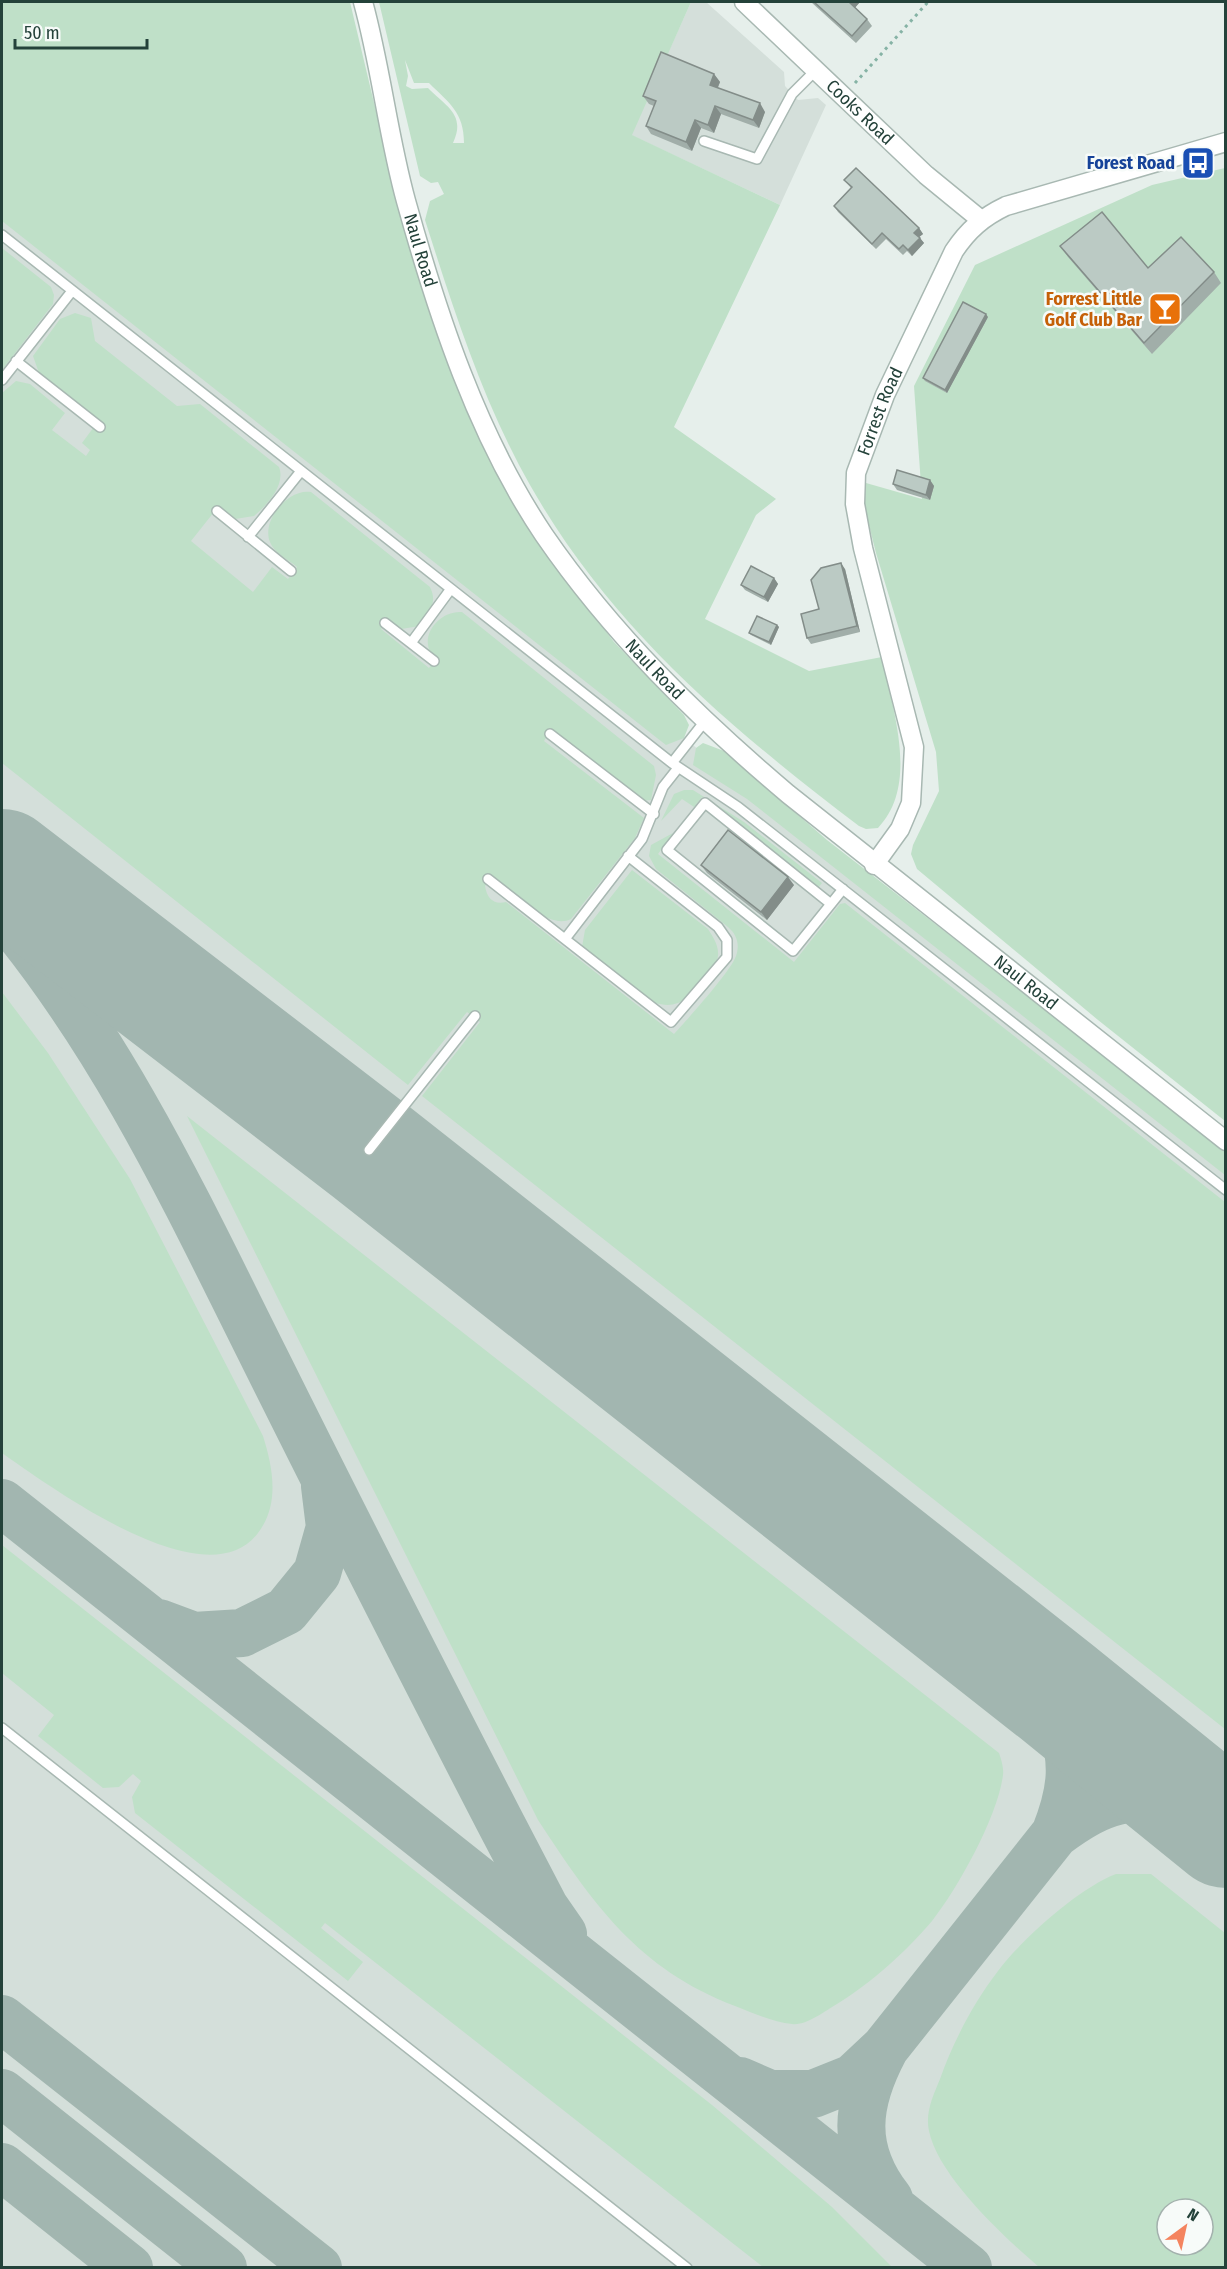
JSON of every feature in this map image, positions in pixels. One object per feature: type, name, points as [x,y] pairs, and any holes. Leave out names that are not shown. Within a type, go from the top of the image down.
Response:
[{"type":"street","name":"Naul Road","points":[[363,2],[406,199],[432,289],[490,438],[544,534],[610,622],[660,678],[705,722],[874,865],[1226,1141]]},
{"type":"street","name":"Cooks Road","points":[[744,2],[926,175],[981,220]]},
{"type":"street","name":"Forrest Road","points":[[874,865],[900,829],[911,803],[914,747],[863,548],[855,504],[856,473],[885,395],[954,251],[966,233],[981,220],[1006,206],[1226,142]]},
{"type":"lane","points":[[704,141],[757,159],[792,94],[816,70]]},
{"type":"lane","points":[[2,236],[450,590],[675,765],[738,807],[1226,1190]]},
{"type":"lane","points":[[2,380],[72,291]]},
{"type":"lane","points":[[16,361],[100,427]]},
{"type":"lane","points":[[248,537],[301,471]]},
{"type":"lane","points":[[217,511],[291,571]]},
{"type":"lane","points":[[411,643],[450,590]]},
{"type":"lane","points":[[385,622],[434,661]]},
{"type":"lane","points":[[564,939],[642,839],[675,765],[705,722]]},
{"type":"lane","points":[[550,734],[654,814]]},
{"type":"lane","points":[[831,904],[705,803],[667,850],[793,951],[831,904],[843,889]]},
{"type":"lane","points":[[488,879],[671,1022],[727,957],[727,940],[718,927],[628,856]]},
{"type":"lane","points":[[369,1150],[475,1016]]},
{"type":"lane","points":[[2,1728],[687,2268]]},
{"type":"path","points":[[843,96],[928,2]]},
{"type":"shaded area","points":[[691,2],[706,2],[784,72],[785,86],[798,100],[818,98],[826,105],[780,205],[631,135]]},
{"type":"shaded area","points":[[2,196],[1225,1168],[1225,2267],[2,2267]]},
{"type":"green space","points":[[2,2],[350,2],[380,128],[427,304],[472,420],[548,555],[614,642],[684,715],[689,725],[684,738],[666,745],[2,221]]},
{"type":"green space","points":[[379,2],[691,2],[632,135],[780,205],[674,427],[776,499],[756,515],[705,619],[809,671],[882,657],[900,746],[900,768],[898,790],[891,810],[878,828],[866,829],[859,826],[720,713],[636,630],[597,585],[562,537],[513,454],[471,356],[425,220],[430,201],[444,194],[438,182],[431,183],[420,176]],"holes":[[[405,60],[414,83],[429,83],[449,103],[461,123],[464,143],[453,143],[457,125],[456,118],[448,106],[428,88],[412,89],[406,86],[408,76]]]},
{"type":"green space","points":[[1225,168],[1225,1121],[1098,1020],[917,869],[911,854],[913,845],[939,791],[936,752],[876,553],[864,505],[866,483],[922,499],[914,386],[975,265],[1152,185]]},
{"type":"green space","points":[[2,248],[51,287],[54,295],[53,304],[2,370]]},
{"type":"green space","points":[[75,313],[91,318],[95,341],[177,406],[200,404],[279,467],[278,488],[254,516],[235,519],[218,507],[191,541],[253,592],[272,567],[288,579],[297,567],[272,546],[268,534],[269,525],[278,508],[286,501],[302,492],[311,492],[430,587],[433,603],[420,626],[401,629],[388,620],[381,629],[429,668],[436,659],[428,643],[432,628],[445,616],[462,612],[654,766],[656,775],[651,800],[640,801],[549,733],[544,741],[644,818],[635,838],[571,919],[562,921],[541,915],[493,876],[485,886],[491,900],[506,902],[674,1034],[726,973],[736,956],[738,944],[734,933],[728,927],[656,869],[649,856],[651,845],[673,833],[658,854],[794,962],[840,904],[845,903],[1225,1202],[1225,1729],[422,1096],[480,1022],[467,1012],[408,1085],[2,763],[2,393],[16,381],[30,384],[65,413],[52,430],[86,456],[90,450],[82,443],[99,420],[39,373],[33,356],[60,319]]},
{"type":"green space","points":[[703,743],[724,751],[827,840],[1225,1149],[1225,1175],[747,799],[693,765],[696,748]]},
{"type":"green space","points":[[684,790],[693,790],[744,822],[822,883],[818,888],[702,797],[694,807],[682,799],[661,821],[674,794]]},
{"type":"green space","points":[[632,870],[708,929],[717,945],[718,956],[708,975],[683,1000],[672,1005],[655,1003],[582,947],[585,930]]},
{"type":"green space","points":[[2,992],[48,1053],[130,1179],[263,1436],[272,1473],[272,1498],[269,1510],[258,1533],[234,1551],[203,1554],[167,1547],[129,1532],[55,1490],[2,1453]]},
{"type":"green space","points":[[187,1116],[999,1753],[1003,1772],[1000,1792],[985,1831],[965,1871],[922,1933],[875,1977],[850,1996],[803,2023],[792,2024],[778,2021],[701,1991],[671,1973],[621,1931],[599,1906],[538,1820]]},
{"type":"green space","points":[[2,1545],[712,2105],[832,2207],[892,2267],[763,2267],[325,1923],[321,1928],[363,1962],[348,1981],[135,1813],[132,1797],[141,1781],[133,1774],[119,1787],[103,1788],[38,1736],[54,1715],[2,1673]]},
{"type":"green space","points":[[1116,1874],[1151,1874],[1225,1933],[1225,2267],[1039,2267],[975,2205],[945,2167],[935,2149],[928,2124],[930,2105],[945,2065],[965,2023],[989,1983],[1008,1958],[1052,1916],[1085,1891]]},
{"type":"building","points":[[814,2],[849,2],[867,19],[852,36]]},
{"type":"building","points":[[661,52],[714,74],[710,85],[760,103],[753,120],[715,106],[708,125],[695,120],[686,142],[646,126],[656,101],[643,96]]},
{"type":"building","points":[[856,168],[919,228],[914,233],[920,238],[908,250],[903,245],[899,249],[882,233],[872,244],[834,206],[852,187],[844,180]]},
{"type":"building","points":[[1102,212],[1148,268],[1181,237],[1214,272],[1144,343],[1060,246]]},
{"type":"building","points":[[963,302],[986,314],[945,390],[923,378]]},
{"type":"building","points":[[897,470],[930,480],[926,495],[893,484]]},
{"type":"building","points":[[841,563],[857,626],[807,638],[801,614],[819,609],[811,580],[821,568]]},
{"type":"building","points":[[751,566],[774,578],[764,597],[741,585]]},
{"type":"building","points":[[757,616],[777,625],[769,642],[749,633]]},
{"type":"building","points":[[728,830],[788,877],[761,912],[701,865]]},
{"type":"taxiway","points":[[2,912],[43,964],[80,1017],[147,1128],[498,1818],[545,1908],[563,1934]]},
{"type":"taxiway","points":[[159,1623],[194,1636],[242,1633],[286,1611],[317,1573],[330,1527],[325,1486]]},
{"type":"taxiway","points":[[2,1503],[968,2268]]},
{"type":"taxiway","points":[[1055,1834],[1063,1812],[1070,1778],[1068,1748],[1057,1692]]},
{"type":"taxiway","points":[[740,2081],[770,2094],[813,2094],[853,2078],[885,2048],[1055,1834],[1089,1812],[1117,1801],[1147,1798],[1187,1799]]},
{"type":"taxiway","points":[[2,2019],[318,2268]]},
{"type":"taxiway","points":[[884,2050],[867,2089],[861,2126],[868,2162],[876,2180],[889,2199]]},
{"type":"taxiway","points":[[2,2093],[223,2268]]},
{"type":"taxiway","points":[[2,2167],[129,2268]]},
{"type":"runway","points":[[2,868],[369,1150],[1057,1692],[1226,1829]]},
{"type":"place","name":"Forest Road","points":[[1198,163]]},
{"type":"place","name":"Forrest Little Golf Club Bar","points":[[1165,309]]}]
